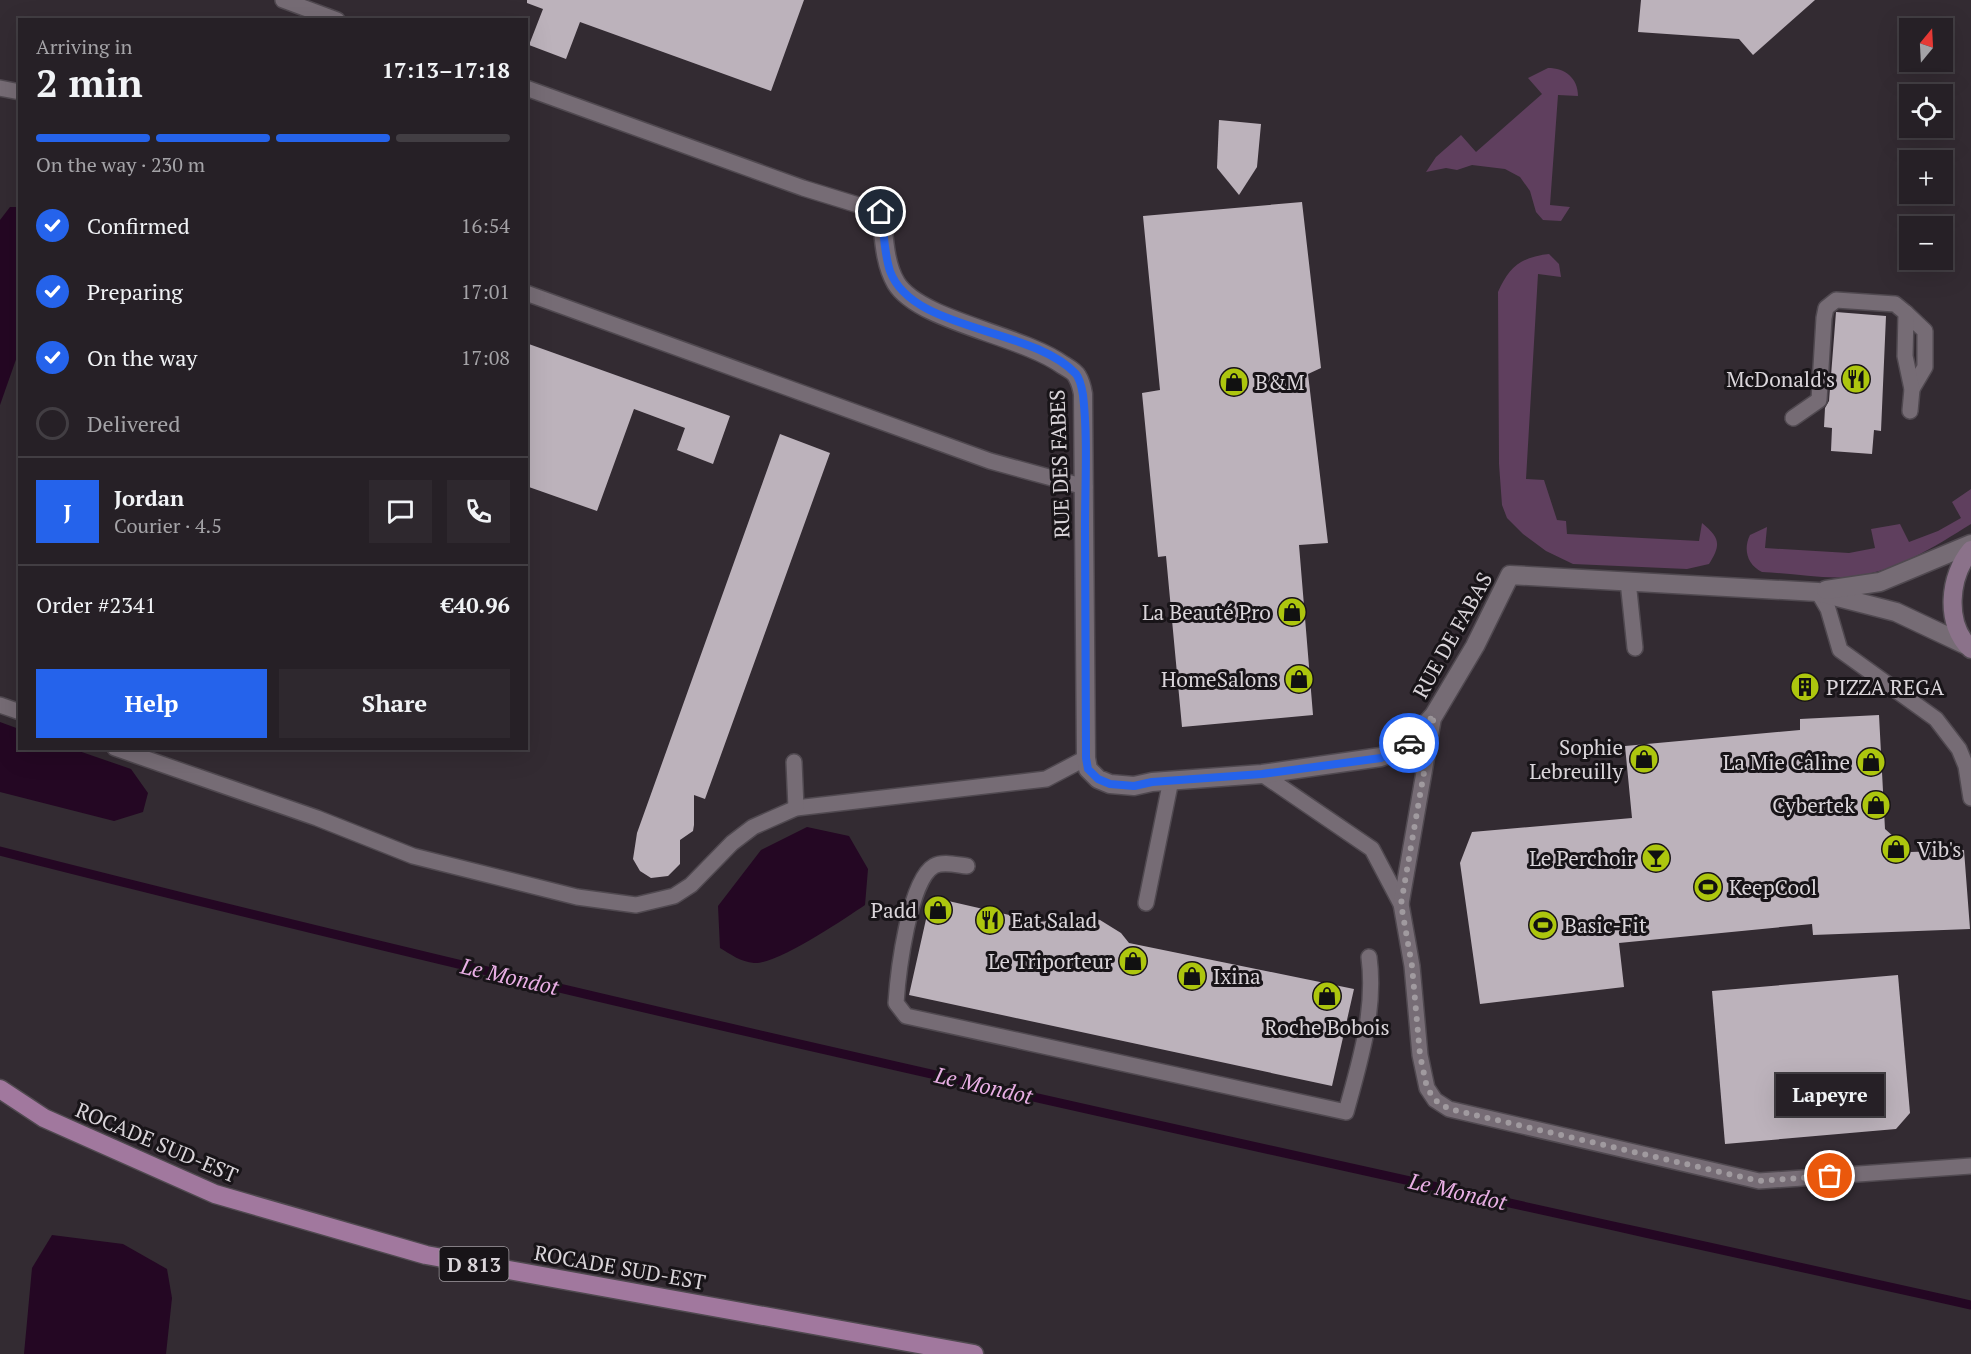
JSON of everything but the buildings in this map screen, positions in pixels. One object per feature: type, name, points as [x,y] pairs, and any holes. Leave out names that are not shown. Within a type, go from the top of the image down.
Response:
[{"type":"main road","points":[[1969,647],[1955,617],[1952,597],[1956,576],[1971,550]]},
{"type":"main road","name":"ROCADE SUD-EST","points":[[0,1089],[44,1118],[215,1194],[426,1255],[974,1354]]},
{"type":"street","name":"RUE DES FABES","points":[[881,212],[890,270],[898,286],[918,303],[941,315],[1003,335],[1054,358],[1077,375],[1083,394],[1086,758]]},
{"type":"street","name":"RUE DE FABAS","points":[[1818,592],[1880,582],[1971,544]]},
{"type":"street","name":"RUE DE FABAS","points":[[1086,758],[1088,769],[1098,779],[1110,784],[1134,786],[1171,780],[1262,774],[1381,758],[1405,747],[1434,715],[1475,646],[1510,575],[1818,592],[1896,612],[1969,647]]},
{"type":"lane","points":[[283,0],[332,18]]},
{"type":"lane","points":[[0,88],[18,92]]},
{"type":"lane","points":[[528,89],[803,188],[881,212]]},
{"type":"lane","points":[[528,294],[990,461],[1085,487]]},
{"type":"lane","points":[[1793,418],[1819,400],[1826,308],[1836,300],[1895,304],[1906,313],[1905,356],[1912,390],[1910,411]]},
{"type":"lane","points":[[1628,581],[1635,648]]},
{"type":"lane","points":[[1818,592],[1827,609],[1834,639],[1840,650],[1936,719],[1959,749],[1966,766],[1971,798]]},
{"type":"lane","points":[[0,705],[18,711]]},
{"type":"lane","points":[[1401,904],[1434,715]]},
{"type":"lane","points":[[121,750],[317,818],[413,856],[577,897],[636,905],[674,896],[691,885],[732,843],[753,827],[796,808],[1046,779],[1086,758]]},
{"type":"lane","points":[[794,762],[796,808]]},
{"type":"lane","points":[[1262,774],[1372,849],[1401,904],[1412,966],[1420,1055],[1427,1088],[1435,1100],[1449,1109],[1759,1181],[1971,1166]]},
{"type":"lane","points":[[1146,903],[1171,780]]},
{"type":"lane","points":[[967,866],[942,863],[933,866],[917,886],[898,972],[896,1003],[906,1016],[1346,1112],[1362,1052],[1373,987],[1370,957]]},
{"type":"shaded area","points":[[1548,68],[1560,70],[1569,75],[1576,84],[1578,96],[1558,95],[1550,205],[1570,207],[1561,221],[1543,220],[1536,212],[1530,191],[1520,177],[1505,169],[1472,165],[1457,170],[1446,168],[1426,172],[1436,157],[1461,135],[1476,152],[1542,94],[1528,78]]},
{"type":"shaded area","points":[[10,207],[18,207],[18,354],[0,405],[0,220]]},
{"type":"shaded area","points":[[1549,254],[1559,264],[1561,277],[1538,274],[1526,479],[1544,480],[1557,520],[1566,521],[1567,534],[1699,541],[1702,523],[1712,532],[1717,541],[1716,551],[1709,564],[1687,569],[1573,564],[1546,551],[1523,534],[1507,518],[1502,505],[1499,464],[1498,292],[1507,276],[1517,265],[1539,255]]},
{"type":"shaded area","points":[[1971,489],[1971,524],[1913,558],[1866,575],[1817,577],[1762,572],[1753,565],[1748,556],[1747,546],[1750,535],[1767,527],[1765,548],[1849,553],[1875,548],[1871,529],[1900,524],[1909,542],[1938,531],[1961,518],[1952,502]]},
{"type":"shaded area","points":[[0,722],[18,729],[18,750],[76,750],[131,769],[148,793],[143,812],[114,821],[0,792]]},
{"type":"shaded area","points":[[807,827],[849,836],[868,869],[865,905],[810,940],[765,962],[745,961],[720,948],[718,906],[761,850]]},
{"type":"shaded area","points":[[52,1235],[123,1244],[167,1269],[172,1298],[166,1354],[24,1354],[32,1268]]},
{"type":"waterway","name":"Le Mondot","points":[[0,851],[737,1030],[1971,1305]]},
{"type":"way so far","points":[[1409,743],[1434,715],[1401,904],[1412,966],[1420,1055],[1427,1088],[1435,1100],[1449,1109],[1759,1181],[1830,1176]]},
{"type":"place","name":"McDonald's","points":[[1856,379]]},
{"type":"place","name":"B&M","points":[[1234,382]]},
{"type":"place","name":"La Beauté Pro","points":[[1292,612]]},
{"type":"place","name":"HomeSalons","points":[[1299,679]]},
{"type":"place","name":"PIZZA REGA","points":[[1805,687]]},
{"type":"place","name":"Sophie Lebreuilly","points":[[1644,759]]},
{"type":"place","name":"La Mie Câline","points":[[1871,762]]},
{"type":"place","name":"Cybertek","points":[[1876,805]]},
{"type":"place","name":"Vib's","points":[[1896,849]]},
{"type":"place","name":"Le Perchoir","points":[[1656,858]]},
{"type":"place","name":"KeepCool","points":[[1708,887]]},
{"type":"place","name":"Padd","points":[[938,910]]},
{"type":"place","name":"Eat Salad","points":[[990,920]]},
{"type":"place","name":"Basic-Fit","points":[[1543,925]]},
{"type":"place","name":"Le Triporteur","points":[[1133,961]]},
{"type":"place","name":"Ixina","points":[[1192,976]]},
{"type":"place","name":"Roche Bobois","points":[[1327,996]]},
{"type":"place","name":"Lapeyre","points":[[1830,1176]]},
{"type":"route","points":[[881,212],[890,270],[898,286],[918,303],[941,315],[1003,335],[1041,352],[1054,358],[1077,375],[1083,394],[1086,758],[1088,769],[1098,779],[1110,784],[1134,786],[1205,777],[1262,774],[1381,758],[1409,743]]}]
